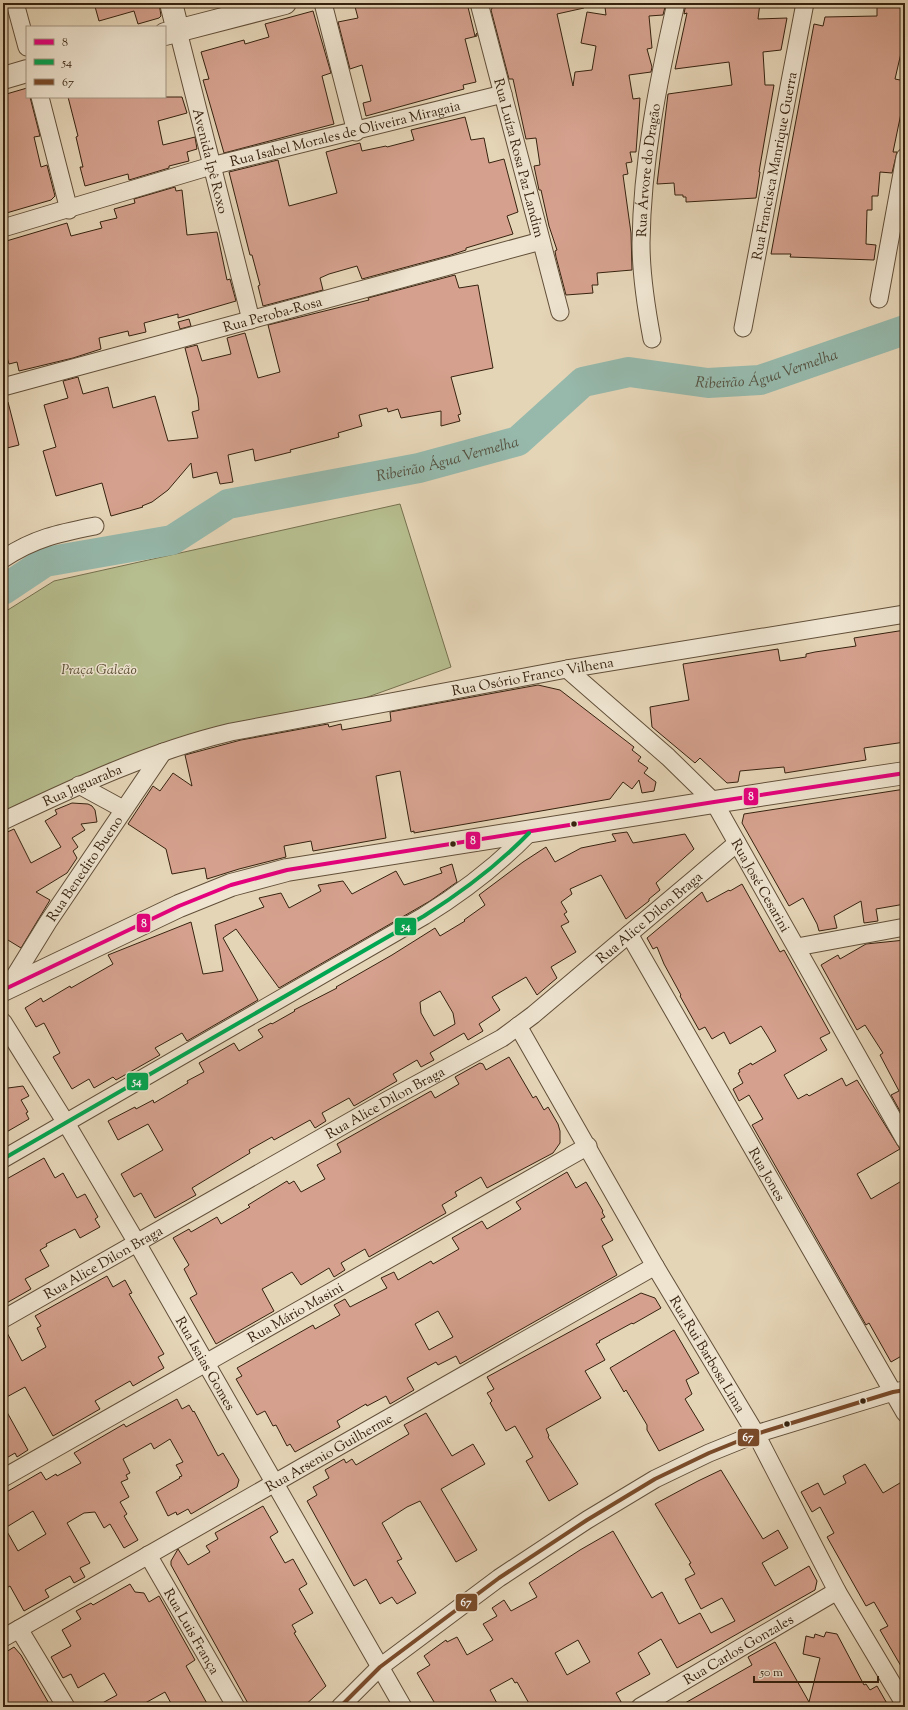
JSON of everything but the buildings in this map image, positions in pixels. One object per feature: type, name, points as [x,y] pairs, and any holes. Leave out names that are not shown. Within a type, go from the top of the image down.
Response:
[{"type":"street","points":[[15,3],[26,43]]},
{"type":"street","name":"Avenida Ipê Roxo","points":[[170,3],[171,32],[211,166],[251,320]]},
{"type":"street","points":[[171,32],[285,3]]},
{"type":"street","points":[[323,3],[356,132]]},
{"type":"street","name":"Rua Luíza Rosa Paz Landim","points":[[479,3],[560,312]]},
{"type":"street","name":"Rua Árvore do Dragão","points":[[652,339],[644,297],[641,243],[645,174],[654,106],[676,3]]},
{"type":"street","name":"Rua Francisca Manrique Guerra","points":[[742,328],[805,3]]},
{"type":"street","points":[[3,78],[26,71]]},
{"type":"street","name":"Rua Isabel Morales de Oliveira Miragaia","points":[[3,228],[69,210],[211,166],[356,132],[503,94]]},
{"type":"street","points":[[40,98],[69,210]]},
{"type":"street","points":[[880,299],[905,157]]},
{"type":"street","name":"Rua Peroba-Rosa","points":[[3,387],[541,241]]},
{"type":"street","points":[[3,559],[20,547],[42,538],[95,526]]},
{"type":"street","name":"Rua Osório Franco Vilhena","points":[[162,752],[197,740],[232,732],[567,669],[905,614]]},
{"type":"street","name":"Rua José Cesarini","points":[[567,669],[668,757],[714,802],[905,1140]]},
{"type":"street","name":"Rua Jaguaraba","points":[[3,821],[79,784],[162,752]]},
{"type":"street","name":"Rua Benedito Bueno","points":[[6,988],[123,809],[146,779],[162,752]]},
{"type":"street","points":[[6,988],[179,906],[231,885],[287,870],[905,773]]},
{"type":"street","points":[[79,784],[123,809]]},
{"type":"street","points":[[3,1159],[424,916],[457,895],[490,870],[530,832]]},
{"type":"street","name":"Rua Alice Dilon Braga","points":[[3,1318],[386,1101],[502,1038],[737,843]]},
{"type":"street","points":[[797,947],[905,927]]},
{"type":"street","name":"Rua Jones","points":[[629,934],[899,1391],[905,1413]]},
{"type":"street","name":"Rua Isaias Gomes","points":[[3,1022],[66,1123],[137,1243],[403,1707]]},
{"type":"street","name":"Rua Rui Barbosa Lima","points":[[518,1026],[588,1146],[655,1266],[756,1434],[837,1591],[905,1705]]},
{"type":"street","name":"Rua Mário Masini","points":[[3,1478],[588,1146]]},
{"type":"street","name":"Rua Arsenio Guilherme","points":[[3,1638],[655,1266]]},
{"type":"street","points":[[340,1707],[380,1667],[499,1578],[586,1520],[655,1479],[709,1453],[756,1434],[899,1391]]},
{"type":"street","name":"Rua Luis França","points":[[148,1555],[236,1707]]},
{"type":"street","name":"Rua Carlos Gonzales","points":[[640,1707],[837,1591]]},
{"type":"street","points":[[19,1629],[66,1707]]},
{"type":"green space","name":"Praça Galeão","points":[[400,504],[451,667],[351,703],[170,742],[3,816],[3,613],[54,581]]},
{"type":"waterway","name":"Ribeirão Água Vermelha","points":[[3,590],[45,562],[172,540],[228,504],[419,468],[518,441],[583,382],[629,372],[708,383],[760,380],[905,330]]},
{"type":"transit line","name":"8","points":[[3,990],[179,906],[231,885],[287,870],[905,773]]},
{"type":"transit line","name":"54","points":[[3,1159],[424,916],[479,878],[529,833]]},
{"type":"transit line","name":"67","points":[[340,1707],[380,1667],[499,1578],[587,1520],[655,1479],[709,1453],[756,1434],[893,1392],[905,1390]]}]
